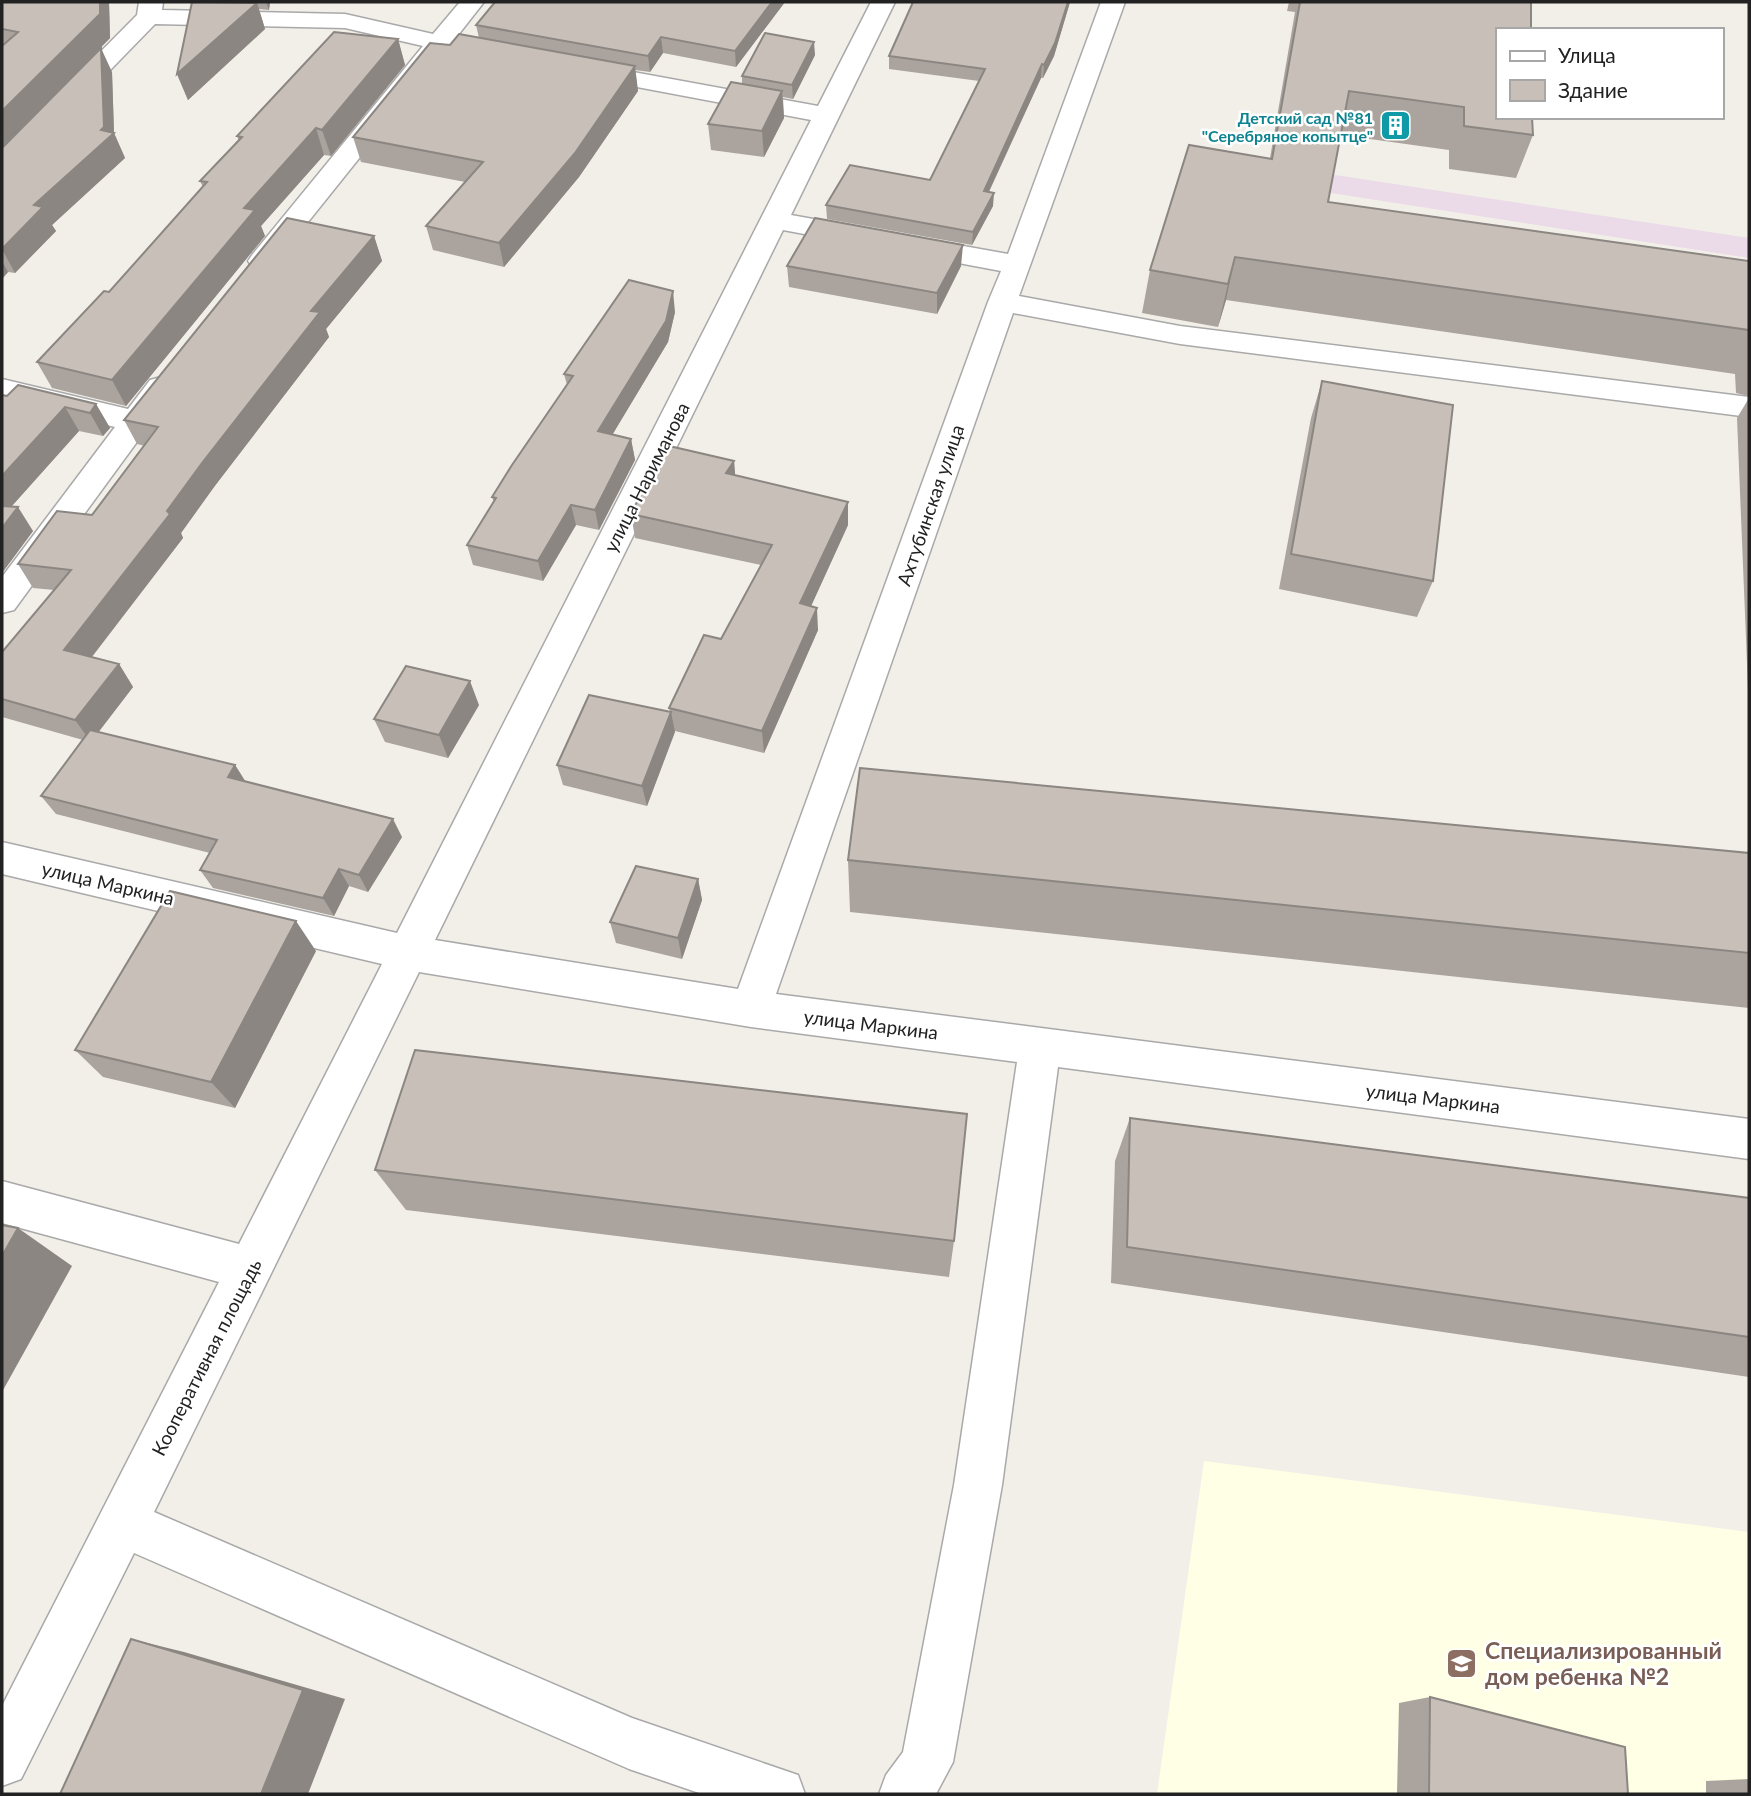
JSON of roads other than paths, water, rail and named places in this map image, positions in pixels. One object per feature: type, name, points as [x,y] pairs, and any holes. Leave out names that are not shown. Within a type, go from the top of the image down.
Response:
[{"type":"street","points":[[247,280],[472,2]]},
{"type":"street","name":"улица Нариманова","points":[[409,953],[883,2]]},
{"type":"street","name":"Ахтубинская улица","points":[[751,1009],[845,787],[1002,302],[1018,265],[1113,2]]},
{"type":"street","points":[[2,166],[150,9],[343,11],[438,43],[478,50]]},
{"type":"street","points":[[559,65],[828,115]]},
{"type":"street","points":[[775,220],[1018,265]]},
{"type":"street","points":[[1002,302],[1180,335],[1749,407]]},
{"type":"street","points":[[2,601],[177,367]]},
{"type":"street","points":[[2,389],[134,421]]},
{"type":"street","name":"улица Маркина","points":[[2,858],[409,953],[751,1009],[1749,1139]]},
{"type":"street","name":"Кооперативная площадь","points":[[2,1760],[409,953]]},
{"type":"street","points":[[905,1794],[926,1762],[978,1485],[1040,1046]]},
{"type":"street","points":[[2,1202],[250,1269]]},
{"type":"street","points":[[123,1523],[629,1743],[779,1794]]},
{"type":"place","name":"Детский сад №81 \"Серебряное копытце\"","points":[[1396,126]]},
{"type":"place","name":"Специализированный дом ребенка №2","points":[[1462,1663]]}]
